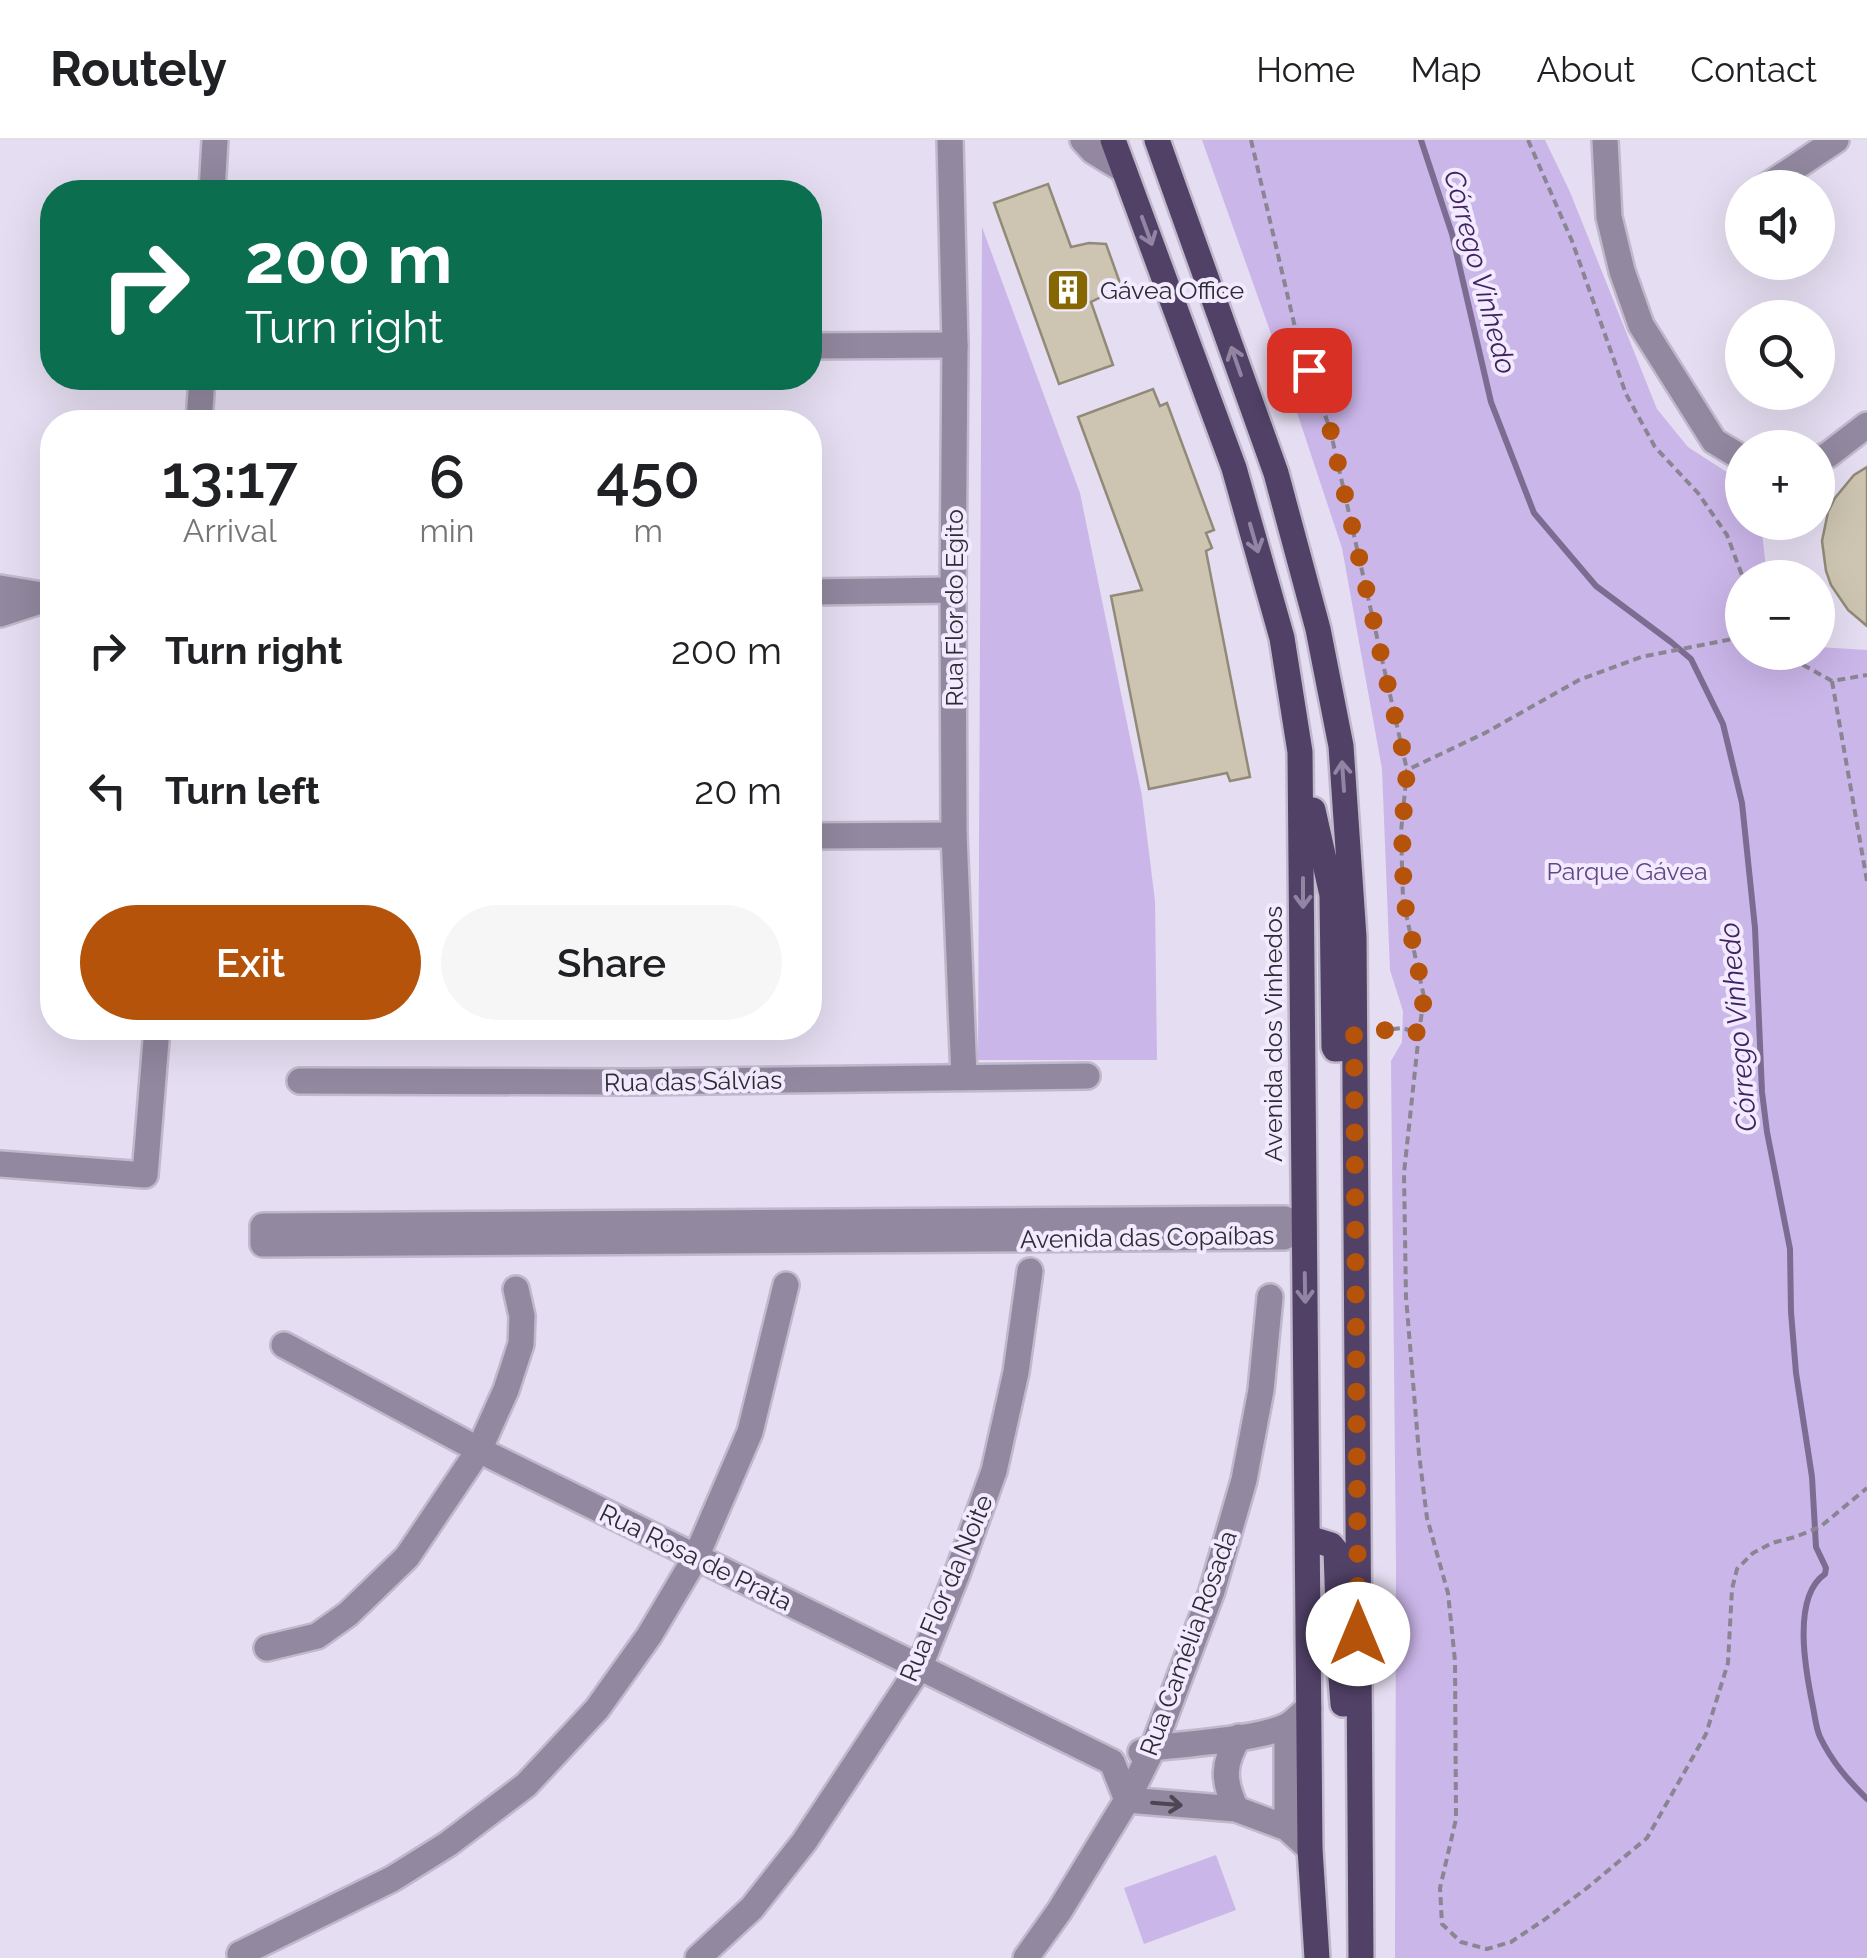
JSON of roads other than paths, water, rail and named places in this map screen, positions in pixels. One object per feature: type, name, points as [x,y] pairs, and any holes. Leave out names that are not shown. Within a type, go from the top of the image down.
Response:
[{"type":"main road","name":"Avenida dos Vinhedos","points":[[1113,140],[1234,468],[1282,638],[1300,752],[1308,1708],[1310,1849],[1317,1958]]},
{"type":"main road","points":[[1157,140],[1276,473],[1318,628],[1341,746],[1354,937],[1361,1958]]},
{"type":"main road","points":[[1300,752],[1332,895],[1334,1048],[1354,1041]]},
{"type":"main road","points":[[1308,1538],[1331,1545],[1336,1551],[1340,1665],[1359,1868]]},
{"type":"street","points":[[213,180],[215,140]]},
{"type":"street","name":"Rua Flor do Egito","points":[[950,140],[955,345],[954,835],[964,1077]]},
{"type":"street","points":[[1083,140],[1094,152],[1124,170]]},
{"type":"street","points":[[1605,140],[1608,217],[1641,325],[1714,441],[1725,448]]},
{"type":"street","points":[[1791,170],[1836,140]]},
{"type":"street","points":[[822,346],[955,345]]},
{"type":"street","points":[[1835,450],[1867,425]]},
{"type":"street","points":[[0,588],[40,595]]},
{"type":"street","points":[[822,592],[952,590]]},
{"type":"street","points":[[0,614],[40,601]]},
{"type":"street","points":[[822,836],[954,835]]},
{"type":"street","points":[[0,1164],[145,1175],[155,1040]]},
{"type":"street","name":"Rua das Sálvías","points":[[300,1081],[636,1082],[1086,1076]]},
{"type":"street","name":"Avenida das Copaíbas","points":[[1285,1219],[1304,1229],[1284,1237],[263,1244],[263,1226],[1285,1219]]},
{"type":"street","name":"Rua Flor da Noite","points":[[698,1958],[752,1908],[804,1842],[918,1668],[994,1471],[1016,1372],[1030,1271]]},
{"type":"street","points":[[240,1954],[392,1879],[448,1844],[526,1786],[597,1708],[649,1636],[696,1557],[750,1432],[786,1285]]},
{"type":"street","points":[[267,1648],[318,1636],[378,1588],[407,1557],[480,1450],[506,1390],[522,1344],[516,1288]]},
{"type":"street","name":"Rua Camélia Rosada","points":[[1026,1958],[1127,1800],[1153,1748],[1212,1590],[1244,1480],[1261,1390],[1270,1297]]},
{"type":"street","name":"Rua Rosa de Prata","points":[[284,1345],[480,1450],[1112,1762]]},
{"type":"street","points":[[1308,1708],[1287,1726],[1240,1738],[1153,1748],[1112,1762],[1127,1800],[1236,1809],[1288,1828],[1310,1849]]},
{"type":"street","points":[[1287,1726],[1288,1828]]},
{"type":"street","points":[[1236,1809],[1228,1790],[1226,1764],[1240,1738]]},
{"type":"waterway","name":"Córrego Vinhedo","points":[[1421,140],[1452,234],[1491,402],[1534,513],[1596,586],[1691,659],[1723,724],[1742,803],[1755,928],[1762,1092],[1790,1249],[1796,1373],[1812,1477],[1816,1547],[1826,1568],[1814,1585],[1804,1617],[1807,1675],[1820,1737],[1841,1770],[1867,1799]]},
{"type":"place","name":"Gávea Office","points":[[1068,290]]},
{"type":"park label","name":"Parque Gávea","points":[[1627,871]]}]
